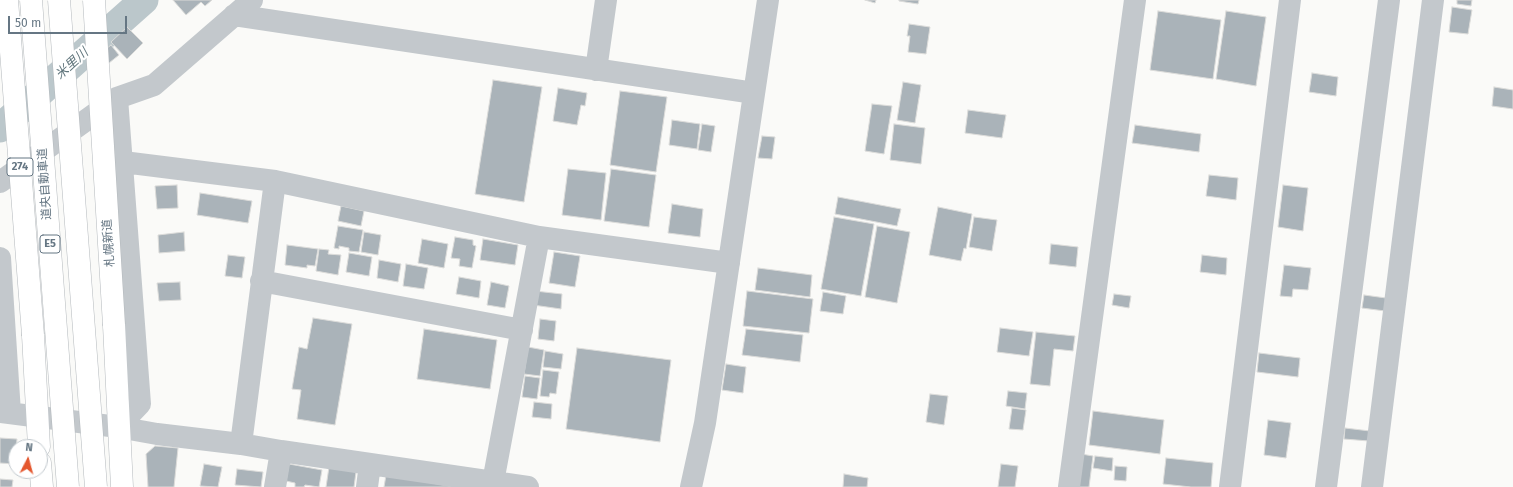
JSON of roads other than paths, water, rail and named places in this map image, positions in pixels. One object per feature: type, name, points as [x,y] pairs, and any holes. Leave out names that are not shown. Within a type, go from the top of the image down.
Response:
[{"type":"highway","name":"274","points":[[7,0],[33,335],[39,439]]},
{"type":"highway","name":"道央自動車道","points":[[31,0],[68,487]]},
{"type":"highway","name":"E5","points":[[60,0],[96,487]]},
{"type":"highway","name":"札幌新道","points":[[94,0],[114,325],[122,487]]},
{"type":"street","points":[[0,182],[117,98],[154,85],[252,0]]},
{"type":"street","points":[[596,70],[606,0]]},
{"type":"street","points":[[691,487],[705,422],[768,0]]},
{"type":"street","points":[[1069,487],[1135,0]]},
{"type":"street","points":[[1230,487],[1290,0]]},
{"type":"street","points":[[1326,487],[1389,0]]},
{"type":"street","points":[[1372,487],[1433,0]]},
{"type":"street","points":[[234,15],[754,93]]},
{"type":"street","points":[[117,98],[140,404],[118,427]]},
{"type":"street","points":[[123,162],[275,181],[539,237],[729,263]]},
{"type":"street","points":[[241,444],[275,181]]},
{"type":"street","points":[[493,482],[539,237]]},
{"type":"street","points":[[0,258],[5,413],[241,444],[370,464],[469,483],[493,482],[528,487]]},
{"type":"street","points":[[261,281],[522,330]]},
{"type":"street","points":[[275,487],[281,451]]},
{"type":"street","points":[[367,487],[370,464]]},
{"type":"waterway","name":"米里川","points":[[0,128],[144,0]]}]
